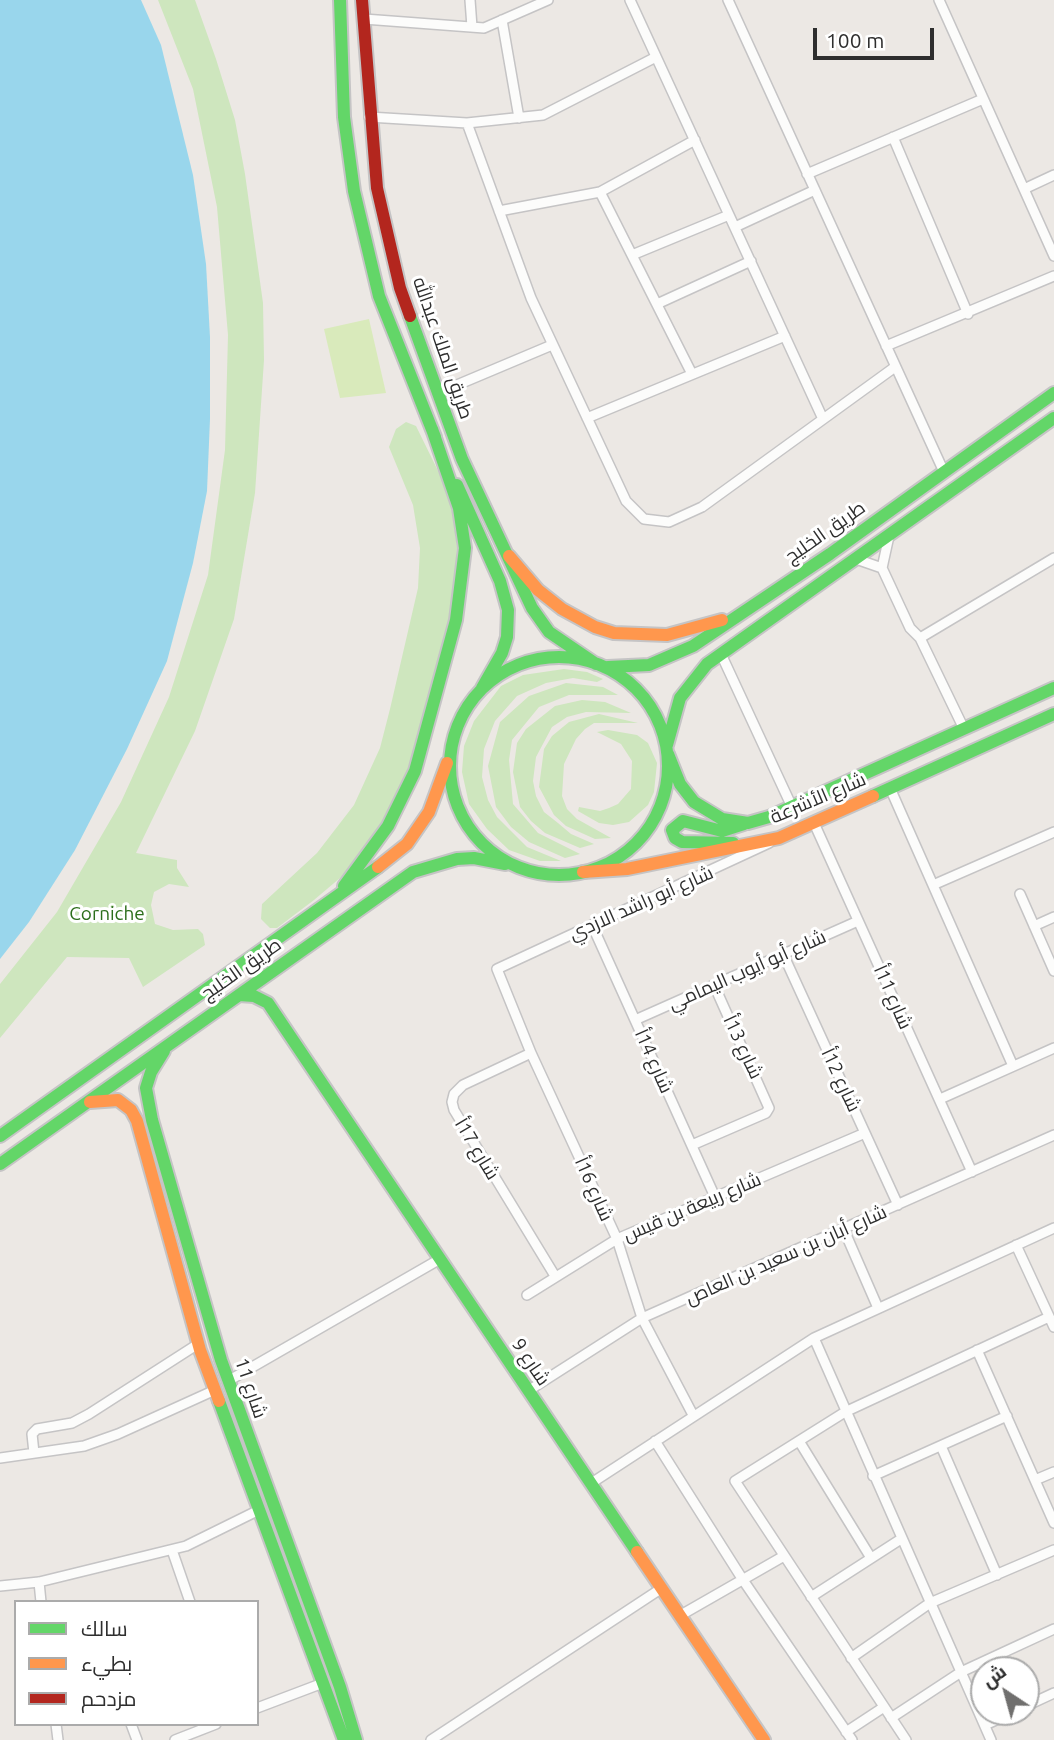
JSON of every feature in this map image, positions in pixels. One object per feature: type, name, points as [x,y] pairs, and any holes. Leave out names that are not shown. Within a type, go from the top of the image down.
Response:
[{"type":"street","name":"طريق الملك عبدالله","points":[[340,0],[344,117],[354,191],[379,296],[432,429],[505,595],[507,637],[482,688]]},
{"type":"street","name":"طريق الملك عبدالله","points":[[362,0],[369,117],[377,188],[400,288],[462,459],[541,623],[570,649],[600,665]]},
{"type":"street","points":[[470,0],[472,27]]},
{"type":"street","points":[[364,19],[484,28],[548,0]]},
{"type":"street","points":[[630,0],[824,419]]},
{"type":"street","points":[[728,0],[944,472]]},
{"type":"street","points":[[939,0],[1054,256]]},
{"type":"street","points":[[502,20],[519,118]]},
{"type":"street","points":[[369,117],[467,123],[543,115],[656,57]]},
{"type":"street","points":[[807,174],[983,99]]},
{"type":"street","points":[[467,123],[531,298],[552,345],[626,501],[644,519],[669,522],[702,507],[895,367]]},
{"type":"street","points":[[893,137],[968,314]]},
{"type":"street","points":[[499,211],[600,192],[695,140]]},
{"type":"street","points":[[1024,189],[1054,174]]},
{"type":"street","points":[[735,227],[814,190]]},
{"type":"street","points":[[600,192],[692,374]]},
{"type":"street","points":[[632,255],[729,215]]},
{"type":"street","points":[[657,304],[751,261]]},
{"type":"street","points":[[886,346],[1054,276]]},
{"type":"street","points":[[587,418],[785,336]]},
{"type":"street","points":[[438,393],[552,345]]},
{"type":"street","name":"طريق الخليج","points":[[600,665],[636,667],[673,657],[944,472],[1054,393]]},
{"type":"street","name":"طريق الخليج","points":[[667,750],[680,698],[698,673],[721,653],[1054,418]]},
{"type":"street","points":[[324,906],[373,849],[400,805],[424,747],[456,620],[465,548],[459,508],[432,429]]},
{"type":"street","points":[[889,536],[882,568],[910,628],[920,638],[964,729]]},
{"type":"street","points":[[509,556],[538,590],[562,609],[595,627],[614,633],[667,635],[737,615]]},
{"type":"street","points":[[920,638],[1054,558]]},
{"type":"street","points":[[856,559],[882,568]]},
{"type":"street","points":[[721,653],[792,807]]},
{"type":"street","points":[[567,657],[600,665],[629,682],[657,717],[667,750],[662,800],[655,818],[643,835],[610,863],[583,872],[553,874],[522,868],[492,852],[463,817],[453,791],[452,748],[459,723],[482,688],[509,669],[538,659],[567,657]]},
{"type":"street","name":"شارع الأشرعة","points":[[667,750],[680,783],[694,802],[722,819],[748,823],[792,807],[1054,688]]},
{"type":"street","name":"شارع الأشرعة","points":[[583,872],[627,869],[779,838],[1054,714]]},
{"type":"street","name":"طريق الخليج","points":[[0,1136],[407,844],[437,794],[452,748]]},
{"type":"street","points":[[890,788],[1013,1066]]},
{"type":"street","points":[[743,845],[726,841],[682,842],[675,838],[673,830],[683,821],[722,831],[748,823]]},
{"type":"street","name":"شارع 11أ","points":[[814,823],[972,1172]]},
{"type":"street","points":[[933,886],[1054,832]]},
{"type":"street","name":"شارع أبو راشد الازدي","points":[[502,965],[779,838]]},
{"type":"street","name":"طريق الخليج","points":[[0,1164],[426,866],[474,858],[522,868]]},
{"type":"street","points":[[1020,894],[1054,971]]},
{"type":"street","points":[[1034,926],[1054,917]]},
{"type":"street","name":"شارع أبو أيوب اليمامي","points":[[635,1020],[859,920]]},
{"type":"street","name":"شارع 14أ","points":[[592,925],[715,1197]]},
{"type":"street","name":"شارع 12أ","points":[[783,954],[898,1205]]},
{"type":"street","name":"شارع 16أ","points":[[502,965],[497,970],[498,974],[531,1053],[617,1239],[642,1318],[693,1415]]},
{"type":"street","points":[[268,1003],[266,986],[273,971]]},
{"type":"street","name":"شارع 13أ","points":[[692,1145],[769,1110],[714,985]]},
{"type":"street","points":[[239,995],[254,996],[268,1003]]},
{"type":"street","name":"شارع 9","points":[[268,1003],[764,1740]]},
{"type":"street","name":"شارع 11","points":[[168,1045],[151,1072],[146,1096],[228,1381],[340,1687],[356,1740]]},
{"type":"street","points":[[940,1099],[1054,1048]]},
{"type":"street","name":"شارع 17أ","points":[[531,1053],[463,1085],[454,1094],[452,1102],[454,1110],[555,1276]]},
{"type":"street","name":"شارع 11","points":[[83,1105],[108,1099],[117,1100],[131,1110],[137,1121],[198,1344],[344,1740]]},
{"type":"street","name":"شارع ربيعة بن قيس","points":[[527,1295],[617,1239],[865,1133]]},
{"type":"street","name":"شارع أبان بن سعيد بن العاص","points":[[528,1391],[642,1318],[1054,1135]]},
{"type":"street","points":[[164,1217],[180,1213]]},
{"type":"street","points":[[590,1484],[814,1338],[1054,1228]]},
{"type":"street","points":[[844,1230],[878,1308]]},
{"type":"street","points":[[1016,1245],[1054,1327]]},
{"type":"street","points":[[228,1381],[440,1259]]},
{"type":"street","points":[[906,1740],[735,1481],[845,1412],[1049,1317]]},
{"type":"street","points":[[814,1338],[970,1692]]},
{"type":"street","points":[[34,1453],[32,1434],[37,1429],[72,1423],[198,1344]]},
{"type":"street","points":[[977,1350],[1054,1523]]},
{"type":"street","points":[[0,1458],[85,1446],[215,1390]]},
{"type":"street","points":[[873,1476],[1007,1416]]},
{"type":"street","points":[[655,1441],[743,1580],[849,1736],[884,1707]]},
{"type":"street","points":[[799,1441],[871,1558]]},
{"type":"street","points":[[940,1446],[997,1575]]},
{"type":"street","points":[[1035,1480],[1054,1472]]},
{"type":"street","points":[[0,1586],[39,1582],[186,1546],[259,1510]]},
{"type":"street","points":[[811,1597],[901,1539]]},
{"type":"street","points":[[172,1550],[189,1600]]},
{"type":"street","points":[[851,1658],[930,1603],[1054,1550]]},
{"type":"street","points":[[681,1615],[784,1556]]},
{"type":"street","points":[[39,1582],[41,1600]]},
{"type":"street","points":[[431,1740],[662,1588]]},
{"type":"street","points":[[891,1718],[961,1672],[1054,1629]]},
{"type":"street","points":[[259,1707],[323,1683]]},
{"type":"street","points":[[175,1740],[211,1726]]},
{"type":"green space","name":"Corniche","points":[[158,0],[195,0],[216,59],[235,120],[263,303],[264,360],[255,493],[234,619],[195,731],[136,853],[177,860],[177,868],[189,887],[169,884],[154,892],[151,905],[155,924],[173,930],[198,929],[203,934],[205,945],[143,987],[129,958],[67,957],[0,1038],[0,984],[57,912],[121,802],[169,697],[208,575],[225,450],[228,335],[217,207],[193,89]]},
{"type":"green space","points":[[369,319],[386,393],[340,398],[324,329]]},
{"type":"green space","points":[[406,422],[416,426],[444,483],[453,515],[457,548],[452,612],[417,752],[388,817],[369,846],[340,878],[314,900],[277,928],[270,928],[261,919],[262,904],[317,853],[354,805],[380,748],[418,588],[420,548],[413,505],[389,447],[396,429]]},
{"type":"green space","points":[[564,669],[587,672],[603,679],[597,682],[573,678],[546,683],[517,696],[495,721],[484,749],[482,777],[488,800],[497,817],[527,847],[561,861],[540,861],[509,850],[487,829],[469,804],[462,772],[464,746],[474,721],[501,686],[523,675]]},
{"type":"green space","points":[[566,683],[603,687],[618,695],[569,695],[539,707],[512,740],[509,760],[513,804],[538,833],[580,854],[565,858],[529,842],[511,827],[496,807],[488,766],[500,722],[529,696]]},
{"type":"green space","points":[[582,700],[605,702],[631,713],[586,712],[567,717],[552,727],[536,757],[533,781],[536,796],[544,812],[571,834],[594,844],[580,848],[545,833],[531,821],[520,807],[513,772],[517,743],[526,729],[555,706]]},
{"type":"green space","points":[[599,714],[638,723],[594,723],[576,739],[564,764],[562,796],[567,809],[577,819],[611,838],[595,839],[566,826],[554,815],[539,787],[544,749],[552,736],[569,722]]},
{"type":"green space","points":[[608,730],[637,735],[648,743],[657,763],[654,792],[648,805],[629,822],[613,825],[599,823],[578,811],[579,807],[600,811],[609,808],[618,804],[631,789],[632,761],[621,744],[597,732]]},
{"type":"water","points":[[0,0],[141,0],[161,45],[193,175],[206,264],[210,337],[210,419],[207,491],[193,563],[167,661],[127,749],[75,850],[29,922],[0,959]]},
{"type":"traffic: fast","points":[[340,0],[344,117],[354,191],[379,296],[435,437]]},
{"type":"traffic: fast","points":[[410,316],[462,459],[532,608],[549,632],[596,664]]},
{"type":"traffic: fast","points":[[608,667],[649,665],[693,646],[830,554],[1054,393]]},
{"type":"traffic: fast","points":[[667,745],[680,698],[707,664],[1054,418]]},
{"type":"traffic: fast","points":[[344,886],[388,826],[415,771],[456,620],[465,548],[459,508],[432,429]]},
{"type":"traffic: fast","points":[[457,485],[500,581],[508,610],[507,637],[502,653],[482,688]]},
{"type":"traffic: fast","points":[[559,657],[580,659],[601,666],[636,689],[659,724],[666,745],[668,766],[666,787],[659,808],[636,843],[601,866],[580,873],[559,875],[538,873],[517,866],[482,843],[459,808],[452,787],[450,766],[452,745],[459,724],[482,689],[517,666],[538,659],[559,657]]},
{"type":"traffic: fast","points":[[668,754],[680,784],[694,802],[722,819],[748,823],[769,817],[1054,688]]},
{"type":"traffic: fast","points":[[873,796],[1054,714]]},
{"type":"traffic: fast","points":[[733,843],[682,842],[675,838],[672,830],[683,821],[722,831],[744,824]]},
{"type":"traffic: fast","points":[[0,1164],[413,872],[457,859],[474,858],[505,864]]},
{"type":"traffic: fast","points":[[0,1136],[378,867]]},
{"type":"traffic: fast","points":[[239,995],[254,996],[268,1003],[637,1552]]},
{"type":"traffic: fast","points":[[164,1051],[151,1072],[146,1088],[152,1120],[221,1360],[340,1687],[356,1740]]},
{"type":"traffic: fast","points":[[219,1401],[344,1740]]},
{"type":"traffic: slow","points":[[509,556],[538,590],[562,609],[595,627],[614,633],[667,635],[722,620]]},
{"type":"traffic: slow","points":[[378,867],[407,844],[429,812],[447,763]]},
{"type":"traffic: slow","points":[[583,872],[627,869],[779,838],[873,796]]},
{"type":"traffic: slow","points":[[90,1102],[118,1100],[131,1110],[137,1121],[200,1350],[219,1401]]},
{"type":"traffic: slow","points":[[637,1552],[764,1740]]},
{"type":"traffic: jam","points":[[362,0],[377,188],[400,288],[410,316]]}]
